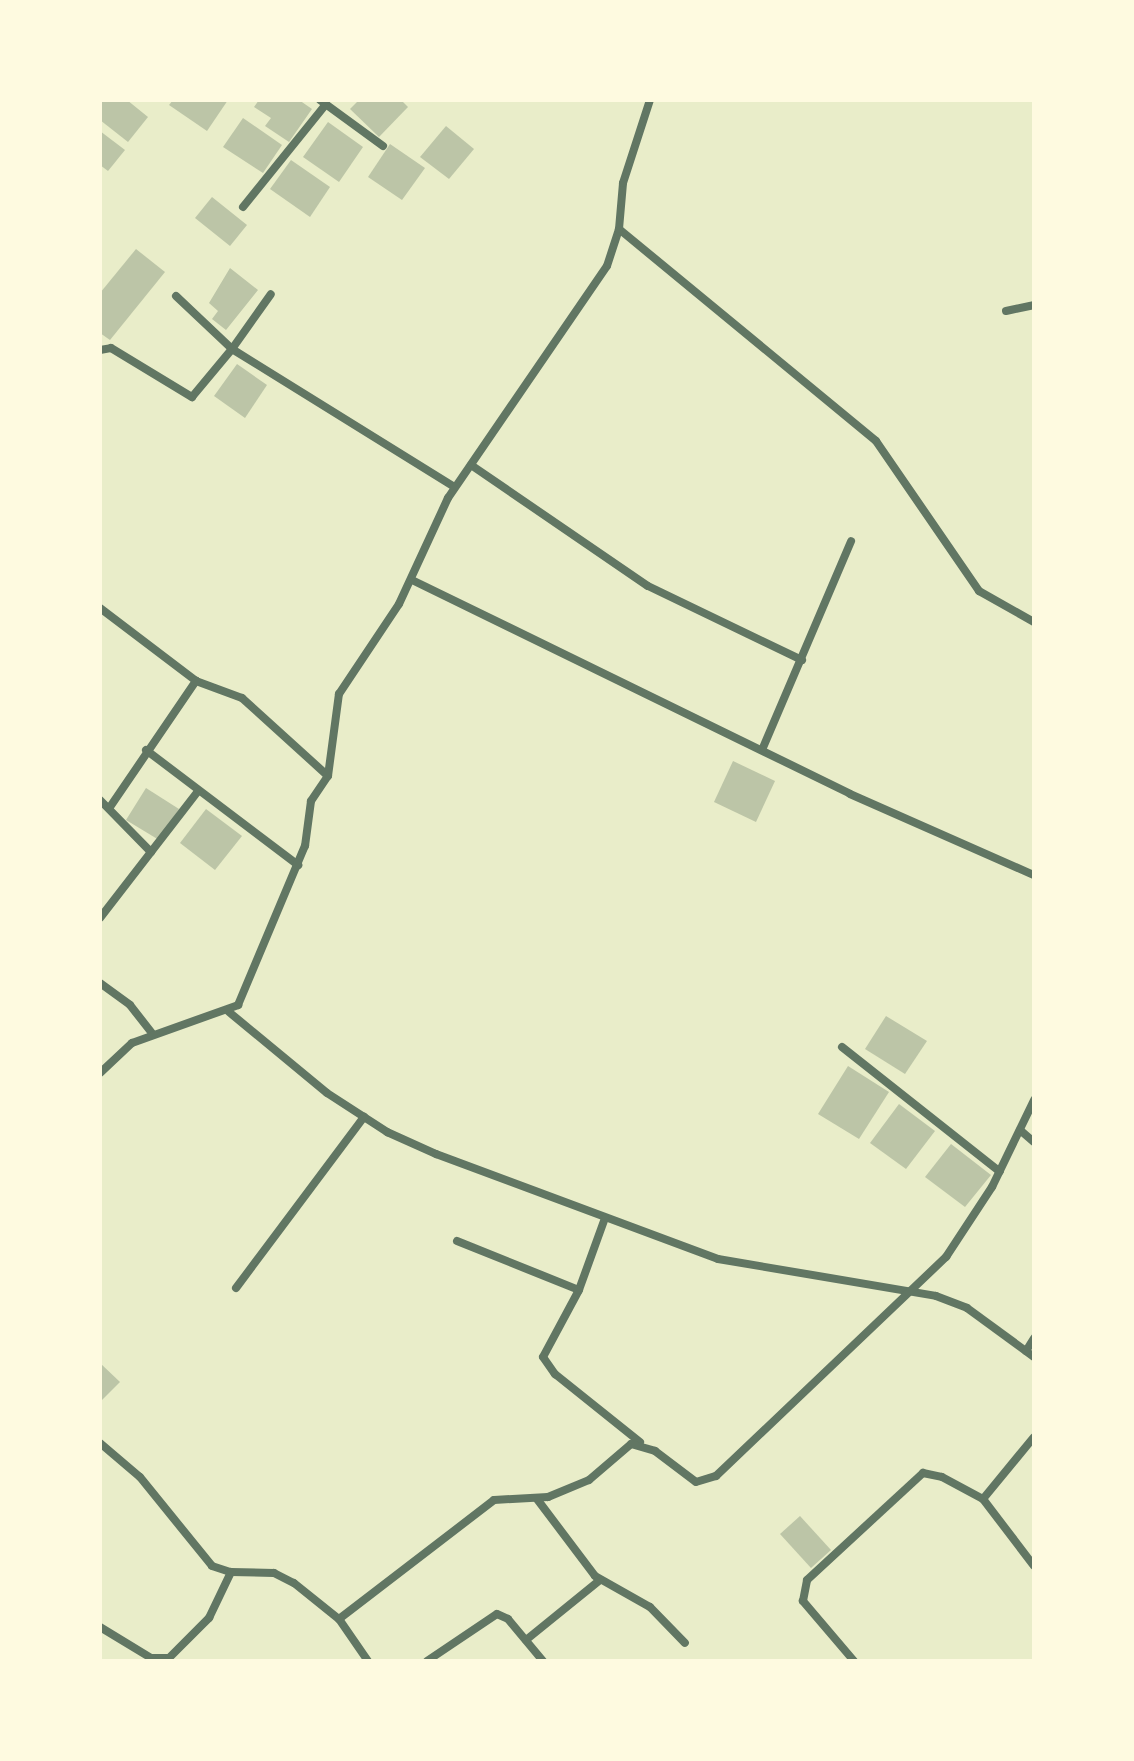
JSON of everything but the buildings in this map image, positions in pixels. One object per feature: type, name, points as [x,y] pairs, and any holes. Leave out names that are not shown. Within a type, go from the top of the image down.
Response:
[{"type":"street","points":[[100,1073],[132,1043],[229,1012],[238,1005],[298,865],[311,801],[328,776],[339,694],[412,580],[455,487],[607,266],[619,229],[623,183],[650,100]]},
{"type":"street","points":[[243,207],[323,102],[383,146]]},
{"type":"street","points":[[619,229],[876,441],[979,591],[1034,622]]},
{"type":"street","points":[[100,350],[111,348],[192,397],[232,349],[271,294]]},
{"type":"street","points":[[176,296],[232,349],[455,487]]},
{"type":"street","points":[[1006,311],[1034,305]]},
{"type":"street","points":[[471,465],[648,586],[802,660]]},
{"type":"street","points":[[762,750],[851,541]]},
{"type":"street","points":[[412,580],[762,750],[1034,875]]},
{"type":"street","points":[[100,608],[196,681],[242,698],[328,776]]},
{"type":"street","points":[[110,807],[196,681]]},
{"type":"street","points":[[146,750],[298,865]]},
{"type":"street","points":[[100,918],[198,791]]},
{"type":"street","points":[[100,800],[151,852]]},
{"type":"street","points":[[100,983],[130,1005],[153,1034]]},
{"type":"street","points":[[229,1012],[364,1117],[504,1183],[718,1259],[782,1274],[850,1278],[907,1294],[936,1296],[967,1308],[1030,1354],[1034,1338]]},
{"type":"street","points":[[842,1047],[1000,1172]]},
{"type":"street","points":[[605,1218],[579,1290],[547,1346],[547,1366],[685,1477],[706,1482],[946,1257],[1000,1172],[1034,1100]]},
{"type":"street","points":[[236,1288],[364,1117]]},
{"type":"street","points":[[1020,1130],[1034,1142]]},
{"type":"street","points":[[457,1241],[579,1290]]},
{"type":"street","points":[[983,1499],[1034,1437]]},
{"type":"street","points":[[100,1443],[140,1477],[212,1566],[231,1572],[274,1573],[339,1619],[368,1661]]},
{"type":"street","points":[[339,1619],[494,1500],[537,1499],[589,1480],[622,1449],[641,1443]]},
{"type":"street","points":[[854,1661],[803,1601],[807,1580],[923,1473],[942,1477],[983,1499],[1034,1566]]},
{"type":"street","points":[[537,1499],[600,1580],[650,1607],[685,1643]]},
{"type":"street","points":[[100,1627],[151,1658],[169,1658],[209,1618],[231,1572]]},
{"type":"street","points":[[526,1640],[600,1580]]},
{"type":"street","points":[[427,1661],[488,1616],[508,1619],[543,1661]]}]
